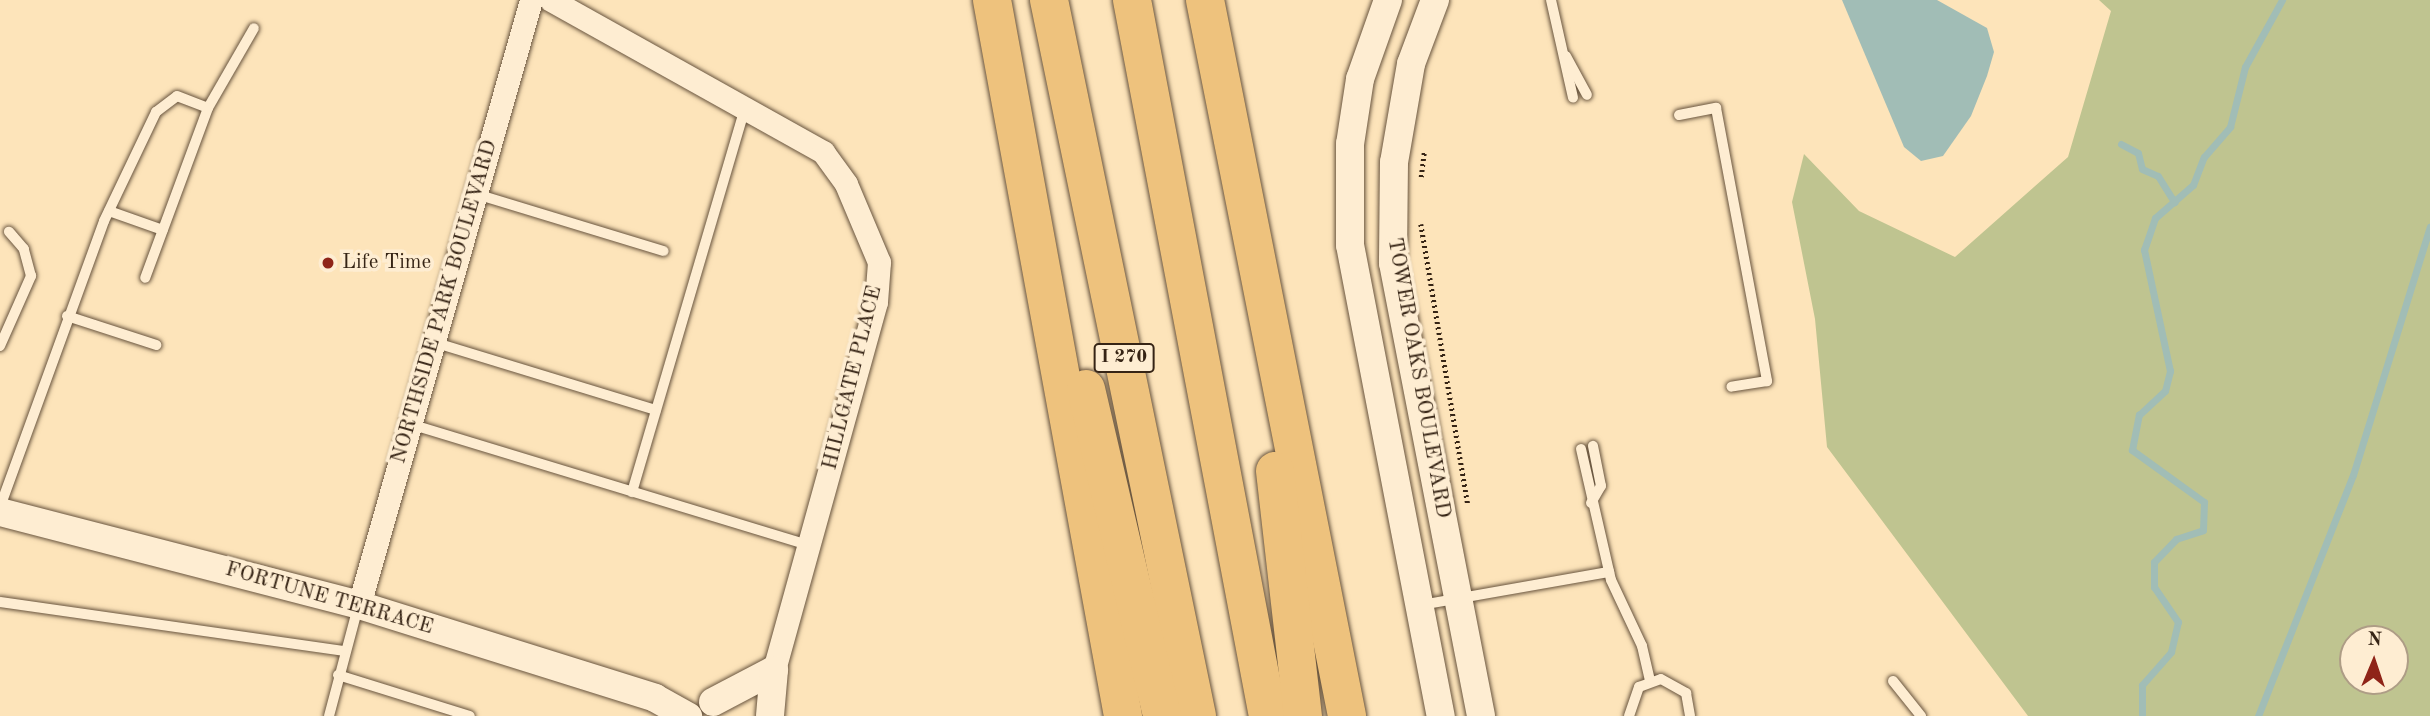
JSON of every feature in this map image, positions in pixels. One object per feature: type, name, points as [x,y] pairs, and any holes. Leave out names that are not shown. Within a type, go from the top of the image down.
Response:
[{"type":"highway","points":[[992,0],[1026,200],[1123,716]]},
{"type":"highway","name":"I 270","points":[[1049,0],[1197,716]]},
{"type":"highway","points":[[1132,0],[1268,716]]},
{"type":"highway","points":[[1205,0],[1347,716]]},
{"type":"highway","points":[[1026,200],[1079,363],[1162,716]]},
{"type":"highway","points":[[1246,206],[1303,716]]},
{"type":"street","name":"NORTHSIDE PARK BOULEVARD","points":[[359,605],[531,0]]},
{"type":"street","name":"HILLGATE PLACE","points":[[551,0],[822,152],[846,184],[879,262],[876,302],[774,670]]},
{"type":"street","name":"TOWER OAKS BOULEVARD","points":[[1388,0],[1360,79],[1350,144],[1350,245],[1441,716]]},
{"type":"street","name":"TOWER OAKS BOULEVARD","points":[[1436,0],[1411,64],[1394,162],[1391,227],[1480,716]]},
{"type":"street","name":"FORTUNE TERRACE","points":[[0,509],[359,605],[652,707],[688,716]]},
{"type":"street","points":[[723,709],[774,670]]},
{"type":"street","points":[[770,716],[774,670]]},
{"type":"street","name":"FORTUNE TERRACE","points":[[652,707],[723,709]]},
{"type":"lane","points":[[1551,0],[1566,56],[1573,97]]},
{"type":"lane","points":[[145,278],[208,108],[254,28]]},
{"type":"lane","points":[[1566,56],[1587,94]]},
{"type":"lane","points":[[0,509],[67,316],[109,211],[156,112],[177,96],[208,108]]},
{"type":"lane","points":[[632,492],[746,107]]},
{"type":"lane","points":[[1679,115],[1716,108],[1767,381],[1731,387]]},
{"type":"lane","points":[[476,194],[664,251]]},
{"type":"lane","points":[[109,211],[163,230]]},
{"type":"lane","points":[[0,346],[31,276],[24,249],[9,232]]},
{"type":"lane","points":[[67,316],[156,345]]},
{"type":"lane","points":[[433,342],[656,410]]},
{"type":"lane","points":[[410,424],[809,545]]},
{"type":"lane","points":[[1591,503],[1601,486],[1593,446]]},
{"type":"lane","points":[[1581,449],[1591,503],[1609,572],[1650,681]]},
{"type":"lane","points":[[1421,605],[1609,572]]},
{"type":"lane","points":[[0,602],[344,651]]},
{"type":"lane","points":[[329,716],[344,651],[359,605]]},
{"type":"lane","points":[[338,675],[470,716]]},
{"type":"lane","points":[[1629,716],[1631,699],[1650,681]]},
{"type":"lane","points":[[1650,681],[1676,684],[1689,699],[1690,716]]},
{"type":"lane","points":[[1893,681],[1921,716]]},
{"type":"path","points":[[1421,191],[1425,141]]},
{"type":"path","points":[[1421,214],[1470,514]]},
{"type":"green space","points":[[2099,0],[2430,0],[2430,716],[2028,716],[1827,447],[1815,319],[1792,202],[1804,154],[1859,211],[1955,257],[2068,157],[2111,11]]},
{"type":"water","points":[[1842,0],[1937,0],[1987,28],[1994,52],[1987,76],[1971,116],[1943,156],[1921,161],[1904,147]]},
{"type":"waterway","points":[[2142,716],[2142,685],[2171,652],[2178,622],[2154,587],[2154,562],[2176,539],[2203,530],[2204,502],[2132,450],[2139,415],[2165,391],[2170,371],[2144,250],[2155,218],[2193,185],[2204,157],[2230,127],[2245,67],[2282,0]]},
{"type":"waterway","points":[[2121,144],[2138,153],[2142,169],[2158,176],[2174,202]]},
{"type":"waterway","points":[[2258,716],[2353,475],[2430,227]]},
{"type":"place","name":"Life Time","points":[[328,263]]}]
